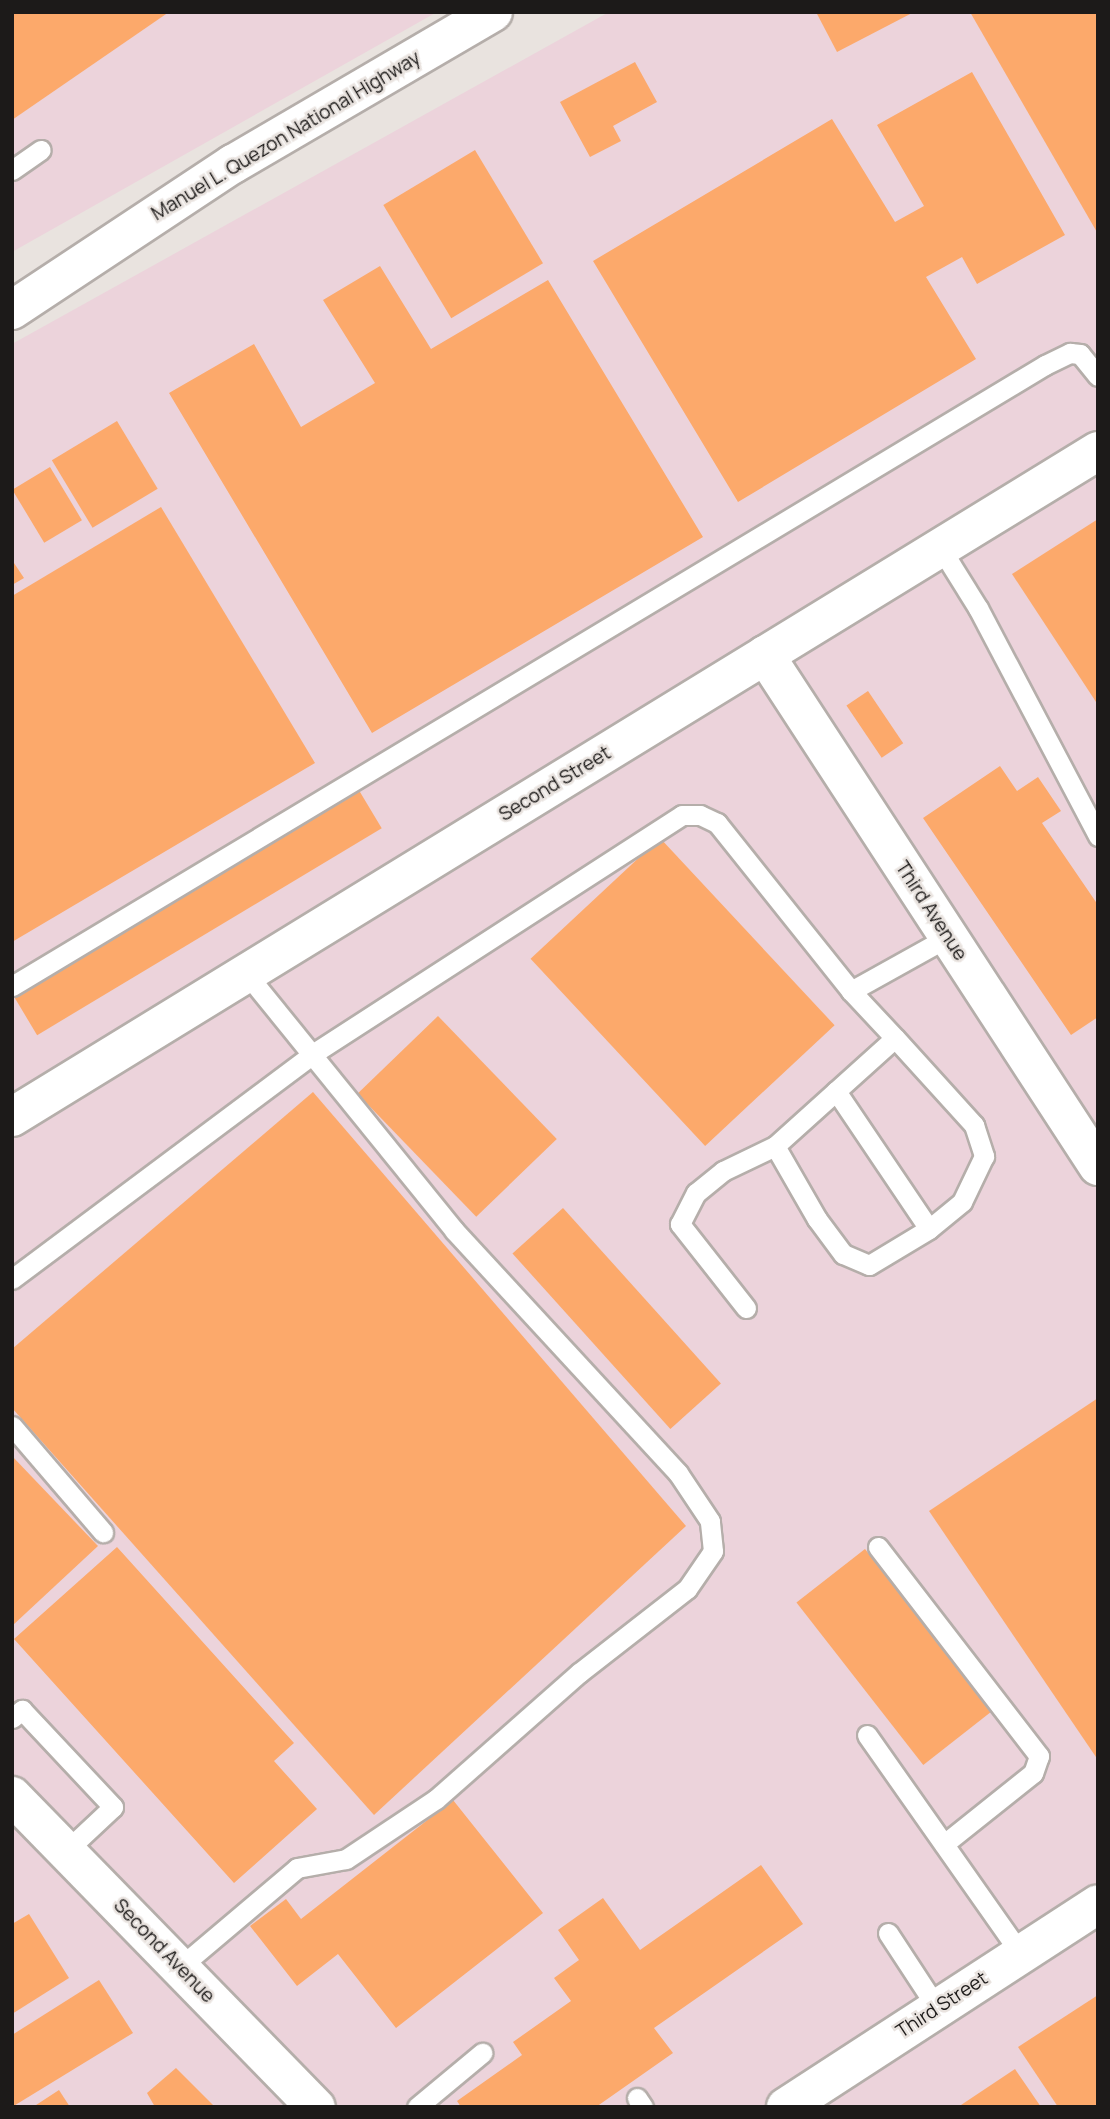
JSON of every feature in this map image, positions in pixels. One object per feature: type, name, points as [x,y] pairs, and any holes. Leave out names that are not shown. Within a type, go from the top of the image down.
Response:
[{"type":"street","name":"Manuel L. Quezon National Highway","points":[[12,310],[233,164],[493,12]]},
{"type":"street","name":"Second Street","points":[[12,1116],[1098,451]]},
{"type":"street","name":"Third Avenue","points":[[765,655],[1098,1166]]},
{"type":"street","name":"Second Avenue","points":[[12,1796],[316,2107]]},
{"type":"street","name":"Third Street","points":[[786,2107],[1098,1904]]},
{"type":"lane","points":[[12,170],[41,150]]},
{"type":"lane","points":[[12,986],[1045,365],[1070,353],[1080,354],[1098,376]]},
{"type":"lane","points":[[940,547],[978,608],[1098,836]]},
{"type":"lane","points":[[12,1279],[311,1055],[682,815],[699,815],[717,822],[851,991],[974,1125],[984,1156],[962,1202],[929,1229],[869,1265],[843,1254],[817,1219],[775,1146]]},
{"type":"lane","points":[[851,991],[948,937]]},
{"type":"lane","points":[[180,1967],[297,1868],[346,1859],[436,1798],[579,1673],[687,1590],[713,1551],[710,1521],[678,1473],[454,1230],[246,973]]},
{"type":"lane","points":[[746,1308],[680,1224],[696,1193],[723,1171],[775,1146],[895,1038]]},
{"type":"lane","points":[[836,1091],[929,1229]]},
{"type":"lane","points":[[12,1426],[103,1532]]},
{"type":"lane","points":[[878,1547],[1039,1756],[1033,1773],[944,1844]]},
{"type":"lane","points":[[12,1718],[22,1710],[113,1807],[66,1851]]},
{"type":"lane","points":[[867,1735],[1021,1954]]},
{"type":"lane","points":[[888,1933],[937,2008]]},
{"type":"lane","points":[[416,2107],[482,2053]]},
{"type":"shaded area","points":[[12,12],[437,12],[12,252]]},
{"type":"shaded area","points":[[609,12],[1098,12],[1098,2107],[12,2107],[12,344]]},
{"type":"building","points":[[12,12],[169,12],[12,120]]},
{"type":"building","points":[[816,12],[914,12],[837,52]]},
{"type":"building","points":[[970,12],[1098,12],[1098,234]]},
{"type":"building","points":[[635,62],[657,102],[613,126],[621,141],[590,157],[560,102]]},
{"type":"building","points":[[972,72],[1065,235],[977,284],[962,257],[926,277],[976,359],[738,502],[593,261],[832,119],[895,222],[924,206],[877,125]]},
{"type":"building","points":[[475,150],[543,263],[451,318],[383,205]]},
{"type":"building","points":[[380,266],[431,349],[548,280],[703,537],[372,733],[169,393],[254,344],[301,427],[375,383],[323,300]]},
{"type":"building","points":[[117,421],[158,489],[93,528],[52,460]]},
{"type":"building","points":[[50,467],[82,520],[44,543],[12,490]]},
{"type":"building","points":[[161,507],[315,763],[12,942],[12,596]]},
{"type":"building","points":[[1098,519],[1098,705],[1012,574]]},
{"type":"building","points":[[12,560],[24,578],[12,585]]},
{"type":"building","points":[[868,691],[903,743],[882,758],[846,706]]},
{"type":"building","points":[[1000,766],[1017,791],[1038,777],[1061,811],[1042,823],[1098,905],[1098,1017],[1071,1035],[923,818]]},
{"type":"building","points":[[357,787],[382,828],[37,1035],[12,994]]},
{"type":"building","points":[[660,838],[835,1025],[705,1146],[531,959]]},
{"type":"building","points":[[438,1016],[557,1139],[476,1217],[357,1094]]},
{"type":"building","points":[[313,1092],[686,1526],[374,1815],[12,1408],[12,1349]]},
{"type":"building","points":[[563,1208],[721,1383],[670,1429],[512,1254]]},
{"type":"building","points":[[1098,1398],[1098,1760],[929,1511]]},
{"type":"building","points":[[12,1456],[98,1546],[12,1626]]},
{"type":"building","points":[[117,1547],[294,1743],[274,1761],[317,1809],[234,1883],[14,1639]]},
{"type":"building","points":[[865,1549],[992,1711],[923,1765],[796,1603]]},
{"type":"building","points":[[453,1800],[543,1913],[396,2028],[338,1954],[297,1986],[250,1926],[286,1899],[301,1919]]},
{"type":"building","points":[[761,1865],[803,1924],[654,2028],[673,2053],[596,2107],[461,2107],[457,2101],[522,2055],[513,2042],[571,2001],[554,1978],[579,1960],[558,1930],[603,1898],[640,1950]]},
{"type":"building","points":[[29,1914],[69,1978],[12,2014],[12,1924]]},
{"type":"building","points":[[99,1980],[133,2033],[12,2107],[12,2035]]},
{"type":"building","points":[[1098,1995],[1098,2107],[1058,2107],[1018,2047]]},
{"type":"building","points":[[176,2068],[215,2107],[155,2107],[147,2093]]},
{"type":"building","points":[[1015,2069],[1041,2107],[958,2107]]},
{"type":"building","points":[[59,2090],[70,2107],[33,2107]]}]
